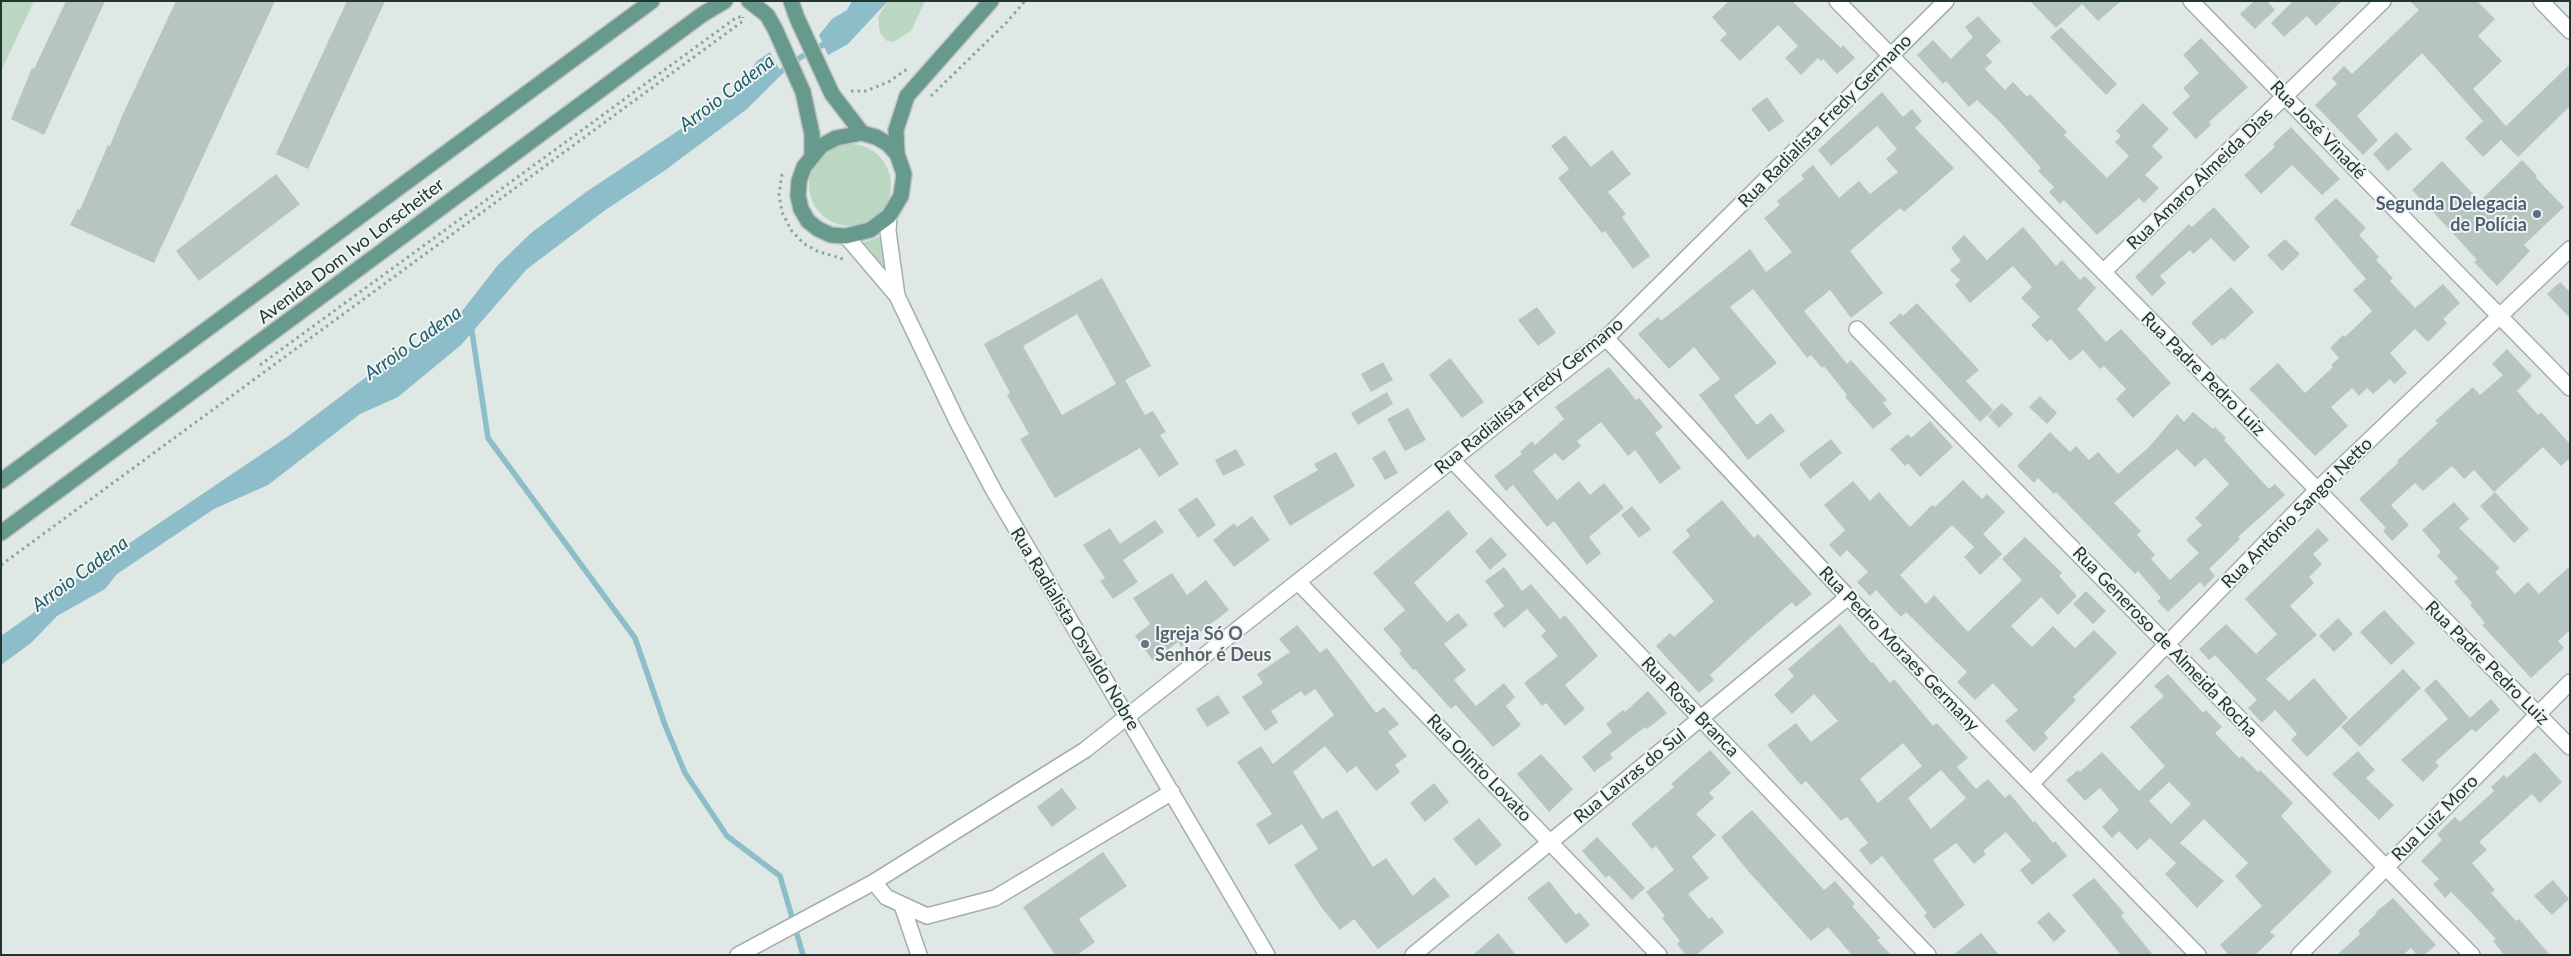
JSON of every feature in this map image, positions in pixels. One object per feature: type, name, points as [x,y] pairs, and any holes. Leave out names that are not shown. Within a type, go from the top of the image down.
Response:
[{"type":"main road","name":"Avenida Dom Ivo Lorscheiter","points":[[1,481],[652,1]]},
{"type":"main road","name":"Avenida Dom Ivo Lorscheiter","points":[[1,533],[703,14],[725,1]]},
{"type":"main road","points":[[791,1],[796,18],[825,82],[862,134]]},
{"type":"main road","points":[[897,154],[888,144],[862,134],[836,138],[812,155],[798,181],[798,196],[801,209],[808,221],[818,229],[832,235],[846,236],[870,230],[889,216],[901,196],[904,174],[897,154],[896,130],[907,96],[922,76],[991,1]]},
{"type":"main road","points":[[746,5],[767,15],[803,92],[812,134],[812,155]]},
{"type":"street","name":"Rua Padre Pedro Luiz","points":[[1837,1],[2570,747]]},
{"type":"street","name":"Rua Radialista Fredy Germano","points":[[738,955],[874,882],[1085,750],[1298,582],[1606,338],[1946,1]]},
{"type":"street","name":"Rua José Vinadé","points":[[2191,1],[2570,388]]},
{"type":"street","name":"Rua Amaro Almeida Dias","points":[[2103,272],[2383,1]]},
{"type":"street","points":[[2541,1],[2570,31]]},
{"type":"street","name":"Rua Radialista Osvaldo Nobre","points":[[889,216],[888,231],[897,296]]},
{"type":"street","name":"Rua Radialista Osvaldo Nobre","points":[[846,236],[897,296],[958,423],[989,482],[1268,955]]},
{"type":"street","name":"Rua Antônio Sangoi Netto","points":[[2031,784],[2317,490],[2570,249]]},
{"type":"street","name":"Rua Generoso de Almeida Rocha","points":[[1857,329],[2472,955]]},
{"type":"street","name":"Rua Pedro Moraes Germany","points":[[1606,338],[1848,597],[2198,955]]},
{"type":"street","name":"Rua Rosa Branca","points":[[1452,460],[1928,955]]},
{"type":"street","name":"Rua Olinto Lovato","points":[[1298,582],[1660,955]]},
{"type":"street","name":"Rua Lavras do Sul","points":[[1413,955],[1848,597]]},
{"type":"street","name":"Rua Luiz Moro","points":[[2299,955],[2570,682]]},
{"type":"street","points":[[874,882],[886,897],[927,916],[995,898],[1172,792]]},
{"type":"street","points":[[902,904],[919,955]]},
{"type":"path","points":[[928,100],[1007,22],[1025,1]]},
{"type":"path","points":[[1,565],[742,21],[746,5]]},
{"type":"path","points":[[253,370],[737,18]]},
{"type":"path","points":[[845,91],[866,91],[890,81],[908,68]]},
{"type":"green space","points":[[1,1],[34,1],[1,71]]},
{"type":"green space","points":[[888,1],[925,1],[911,31],[893,42],[887,41],[880,33],[878,17]]},
{"type":"green space","points":[[842,144],[858,144],[873,151],[884,162],[891,177],[888,201],[879,214],[858,226],[842,226],[827,219],[816,208],[809,193],[809,177],[816,162],[827,151]]},
{"type":"green space","points":[[881,236],[887,278],[860,244]]},
{"type":"water","name":"Arroio Cadena","points":[[852,1],[888,1],[848,44],[828,55],[819,35],[832,19],[847,10]]},
{"type":"water","name":"Arroio Cadena","points":[[770,52],[782,74],[747,109],[664,171],[604,211],[527,269],[461,345],[398,397],[360,414],[268,485],[214,509],[117,574],[105,589],[57,616],[31,643],[1,665],[1,636],[32,614],[57,592],[287,437],[382,365],[455,320],[498,265],[531,233],[586,192],[732,95],[757,61]]},
{"type":"building","points":[[66,1],[105,1],[44,135],[11,119],[32,68],[34,69]]},
{"type":"building","points":[[176,1],[275,1],[154,263],[70,225],[78,209],[80,210],[108,145],[110,146],[122,116]]},
{"type":"building","points":[[347,1],[385,1],[308,169],[276,154]]},
{"type":"building","points":[[1729,1],[1792,1],[1841,48],[1843,45],[1855,58],[1837,74],[1823,59],[1821,61],[1818,58],[1801,75],[1785,58],[1798,46],[1778,25],[1740,61],[1720,40],[1727,34],[1712,17]]},
{"type":"building","points":[[2030,1],[2121,1],[2098,21],[2082,4],[2056,28]]},
{"type":"building","points":[[2254,1],[2267,1],[2275,10],[2255,29],[2240,14]]},
{"type":"building","points":[[2293,1],[2342,1],[2316,26],[2307,16],[2284,37],[2271,23]]},
{"type":"building","points":[[2410,1],[2477,1],[2495,19],[2478,36],[2502,61],[2473,89],[2506,126],[2570,64],[2570,106],[2518,157],[2501,140],[2483,157],[2465,138],[2483,121],[2422,53],[2357,116],[2378,140],[2363,155],[2315,105],[2337,84],[2332,78],[2344,66],[2352,74],[2419,10]]},
{"type":"building","points":[[1978,16],[2001,41],[1986,55],[1992,62],[1985,69],[2005,90],[2013,82],[2027,97],[2030,94],[2067,132],[2064,135],[2107,178],[2129,156],[2115,142],[2121,136],[2116,131],[2143,103],[2169,129],[2152,146],[2163,157],[2145,175],[2159,188],[2144,203],[2139,198],[2097,235],[2064,200],[2060,204],[2049,192],[2054,187],[2038,171],[2041,168],[2000,122],[1977,100],[1969,107],[1946,81],[1943,84],[1917,55],[1933,40],[1951,59],[1973,37],[1965,27]]},
{"type":"building","points":[[2061,27],[2117,84],[2106,95],[2050,37]]},
{"type":"building","points":[[2201,38],[2248,87],[2209,122],[2211,125],[2196,139],[2172,113],[2190,96],[2183,88],[2199,73],[2183,55]]},
{"type":"building","points":[[1882,92],[1903,117],[1912,109],[1922,121],[1915,128],[1954,168],[1904,212],[1900,208],[1850,251],[1883,293],[1851,318],[1830,290],[1804,311],[1847,364],[1851,360],[1887,400],[1883,403],[1892,414],[1873,429],[1845,397],[1847,395],[1824,366],[1822,368],[1811,355],[1807,358],[1753,289],[1730,307],[1777,363],[1734,396],[1757,425],[1771,413],[1785,431],[1748,460],[1699,395],[1720,379],[1694,347],[1669,369],[1638,334],[1658,317],[1661,321],[1750,249],[1766,272],[1792,252],[1764,218],[1780,205],[1777,201],[1804,179],[1801,175],[1813,165],[1839,198],[1859,181],[1870,194],[1898,172],[1886,159],[1897,149],[1877,126],[1831,166],[1818,150]]},
{"type":"building","points":[[1767,97],[1784,121],[1769,132],[1751,109]]},
{"type":"building","points":[[2291,127],[2340,179],[2322,195],[2292,165],[2261,194],[2244,175],[2275,147],[2273,144]]},
{"type":"building","points":[[2396,132],[2412,149],[2388,171],[2373,154]]},
{"type":"building","points":[[1565,135],[1591,167],[1612,150],[1631,174],[1608,192],[1626,214],[1622,217],[1650,256],[1633,269],[1605,231],[1602,233],[1558,178],[1569,169],[1551,146]]},
{"type":"building","points":[[2522,160],[2537,176],[2535,177],[2564,207],[2524,245],[2530,251],[2497,286],[2474,262],[2477,260],[2412,190],[2442,161],[2480,201]]},
{"type":"building","points":[[276,174],[300,204],[199,281],[176,251]]},
{"type":"building","points":[[2336,198],[2366,228],[2359,235],[2379,257],[2376,260],[2393,278],[2390,281],[2415,308],[2443,284],[2460,303],[2443,319],[2447,323],[2428,342],[2415,329],[2390,353],[2407,373],[2394,384],[2390,379],[2373,394],[2367,388],[2359,396],[2352,388],[2331,407],[2348,426],[2315,456],[2249,389],[2278,363],[2305,393],[2333,367],[2331,365],[2339,358],[2330,348],[2343,335],[2345,337],[2372,311],[2353,290],[2366,279],[2314,218]]},
{"type":"building","points":[[2214,207],[2250,247],[2234,262],[2211,238],[2193,254],[2190,250],[2160,276],[2166,283],[2152,296],[2135,277],[2189,224],[2192,227]]},
{"type":"building","points":[[2023,227],[2056,266],[2062,260],[2080,280],[2085,276],[2096,288],[2077,309],[2106,342],[2121,329],[2171,383],[2133,418],[2116,399],[2126,389],[2104,366],[2100,369],[2083,350],[2070,361],[2051,339],[2047,342],[2031,325],[2040,317],[2021,298],[2032,287],[2013,266],[1970,303],[1955,285],[1960,280],[1950,270],[1961,261],[1951,248],[1964,235],[1987,260]]},
{"type":"building","points":[[2285,239],[2300,254],[2282,271],[2267,255]]},
{"type":"building","points":[[1102,278],[1151,366],[1125,380],[1145,415],[1153,411],[1166,432],[1160,435],[1179,464],[1159,477],[1140,448],[1055,498],[1020,439],[1029,434],[1007,395],[1010,393],[984,344]],"holes":[[[1077,314],[1116,384],[1062,415],[1023,346]]]},
{"type":"building","points":[[2560,282],[2570,292],[2570,318],[2547,294]]},
{"type":"building","points":[[2231,287],[2254,312],[2224,340],[2222,338],[2212,346],[2191,323]]},
{"type":"building","points":[[1917,303],[1979,370],[1966,381],[1993,410],[1980,422],[1889,323],[1901,313],[1903,316]]},
{"type":"building","points":[[1537,307],[1556,333],[1538,346],[1518,320]]},
{"type":"building","points":[[2507,349],[2532,376],[2517,391],[2538,415],[2541,412],[2570,444],[2570,458],[2561,466],[2543,447],[2494,492],[2474,470],[2464,479],[2452,466],[2423,491],[2415,483],[2391,505],[2409,525],[2392,541],[2383,531],[2386,528],[2359,499],[2438,423],[2435,421],[2473,387],[2480,395],[2503,375],[2492,364]]},
{"type":"building","points":[[1450,358],[1484,402],[1462,418],[1429,375]]},
{"type":"building","points":[[1383,362],[1393,380],[1371,392],[1361,374]]},
{"type":"building","points":[[1609,367],[1636,400],[1639,398],[1663,427],[1655,433],[1681,468],[1660,484],[1635,450],[1628,456],[1601,422],[1577,441],[1581,446],[1563,461],[1555,453],[1533,471],[1557,500],[1579,481],[1590,495],[1604,483],[1624,508],[1589,537],[1601,553],[1587,565],[1554,521],[1547,527],[1513,485],[1506,491],[1494,476],[1522,454],[1520,452],[1532,441],[1535,445],[1564,419],[1555,407]]},
{"type":"building","points":[[1387,392],[1393,404],[1358,425],[1351,413]]},
{"type":"building","points":[[2040,396],[2057,413],[2047,424],[2029,407]]},
{"type":"building","points":[[2002,403],[2013,414],[1999,428],[1988,416]]},
{"type":"building","points":[[1408,408],[1426,440],[1405,451],[1387,419]]},
{"type":"building","points":[[2193,412],[2213,429],[2215,427],[2226,438],[2224,440],[2269,489],[2275,484],[2285,495],[2238,537],[2240,539],[2209,569],[2215,576],[2204,587],[2200,582],[2168,612],[2157,601],[2161,598],[2138,571],[2135,574],[2056,492],[2054,494],[2038,478],[2034,483],[2017,466],[2050,432],[2070,452],[2076,446],[2089,460],[2098,452],[2118,474],[2149,447],[2177,414],[2184,422]],"holes":[[[2177,449],[2195,467],[2205,458],[2229,484],[2195,518],[2202,525],[2186,540],[2199,553],[2170,580],[2151,559],[2155,555],[2137,535],[2141,531],[2114,503]]]},
{"type":"building","points":[[1930,421],[1953,447],[1920,477],[1908,463],[1905,466],[1890,449],[1908,434],[1911,438]]},
{"type":"building","points":[[1831,439],[1842,453],[1810,479],[1799,464]]},
{"type":"building","points":[[1236,449],[1245,465],[1223,476],[1215,460]]},
{"type":"building","points":[[1385,450],[1398,473],[1385,480],[1372,458]]},
{"type":"building","points":[[1336,452],[1355,486],[1290,526],[1273,496],[1318,470],[1314,464]]},
{"type":"building","points":[[1963,480],[1982,499],[1987,494],[2005,512],[1983,534],[2002,554],[1980,575],[1964,557],[1974,547],[1952,525],[1900,575],[1926,604],[1934,595],[1968,632],[2022,580],[2002,559],[2025,537],[2062,573],[2059,576],[2077,596],[2058,615],[2041,597],[2011,626],[2032,647],[2053,626],[2075,648],[2094,630],[2117,653],[2073,697],[2076,700],[2044,733],[2048,738],[2034,752],[2005,721],[2018,710],[1993,683],[1975,700],[1957,682],[1967,672],[1906,612],[1901,617],[1876,590],[1870,596],[1857,582],[1868,572],[1847,550],[1840,557],[1829,545],[1845,530],[1824,505],[1853,481],[1870,501],[1879,492],[1910,527],[1932,505],[1935,507]]},
{"type":"building","points":[[2495,492],[2529,529],[2514,543],[2480,506]]},
{"type":"building","points":[[1197,497],[1216,525],[1198,538],[1178,510]]},
{"type":"building","points":[[1722,500],[1754,538],[1758,534],[1812,594],[1796,607],[1792,602],[1750,638],[1710,675],[1714,680],[1699,693],[1656,646],[1670,633],[1674,637],[1714,601],[1672,552],[1690,536],[1686,530]]},
{"type":"building","points":[[2454,502],[2469,519],[2459,528],[2500,568],[2495,572],[2515,594],[2528,582],[2539,594],[2570,566],[2570,630],[2558,641],[2564,648],[2531,678],[2482,625],[2485,623],[2470,605],[2472,603],[2454,582],[2458,578],[2437,556],[2441,552],[2422,530]]},
{"type":"building","points":[[1632,506],[1651,529],[1639,538],[1621,515]]},
{"type":"building","points":[[1448,510],[1468,534],[1414,583],[1447,622],[1458,613],[1468,625],[1444,644],[1466,670],[1454,680],[1476,706],[1504,683],[1515,697],[1506,706],[1521,725],[1493,747],[1456,705],[1451,709],[1415,669],[1413,670],[1399,653],[1402,651],[1383,629],[1405,610],[1373,573]]},
{"type":"building","points":[[1252,516],[1270,540],[1234,567],[1213,540],[1234,523],[1237,527]]},
{"type":"building","points":[[1155,520],[1164,532],[1123,560],[1138,582],[1113,599],[1100,581],[1105,578],[1083,545],[1110,528],[1120,544]]},
{"type":"building","points":[[2318,528],[2329,540],[2313,554],[2322,564],[2309,577],[2314,583],[2290,606],[2317,635],[2266,679],[2289,701],[2314,678],[2348,718],[2307,757],[2291,740],[2297,734],[2275,710],[2262,723],[2248,708],[2257,700],[2215,655],[2209,660],[2199,649],[2226,624],[2256,654],[2277,634],[2245,599]]},
{"type":"building","points":[[1491,537],[1507,555],[1490,570],[1475,551]]},
{"type":"building","points":[[1504,567],[1522,591],[1531,584],[1560,619],[1565,615],[1598,656],[1565,685],[1585,709],[1565,726],[1546,703],[1542,706],[1524,683],[1558,656],[1541,636],[1546,631],[1527,609],[1504,628],[1493,614],[1504,606],[1485,581]]},
{"type":"building","points":[[1172,573],[1187,595],[1206,580],[1229,610],[1181,647],[1178,642],[1153,661],[1135,636],[1150,624],[1133,598]]},
{"type":"building","points":[[2086,591],[2106,611],[2093,624],[2073,604]]},
{"type":"building","points":[[2384,610],[2415,643],[2391,665],[2360,632]]},
{"type":"building","points":[[2338,618],[2353,634],[2334,652],[2319,636]]},
{"type":"building","points":[[1840,624],[1871,663],[1873,662],[1890,683],[1894,679],[1933,726],[1937,723],[1968,758],[1957,767],[1976,789],[1988,779],[2005,798],[2010,794],[2033,822],[2035,821],[2053,843],[2055,841],[2067,856],[2032,885],[2020,870],[2031,861],[2006,832],[1983,851],[1986,854],[1974,864],[1956,843],[1933,860],[1965,905],[1934,929],[1924,916],[1927,913],[1882,856],[1871,865],[1859,850],[1868,843],[1847,817],[1841,821],[1806,781],[1801,785],[1767,745],[1796,723],[1811,742],[1838,721],[1814,694],[1792,714],[1774,695],[1794,676],[1788,669]],"holes":[[[1903,743],[1922,766],[1878,803],[1860,779]],[[1941,770],[1966,798],[1931,829],[1908,798]]]},
{"type":"building","points":[[1297,625],[1320,653],[1327,648],[1376,713],[1384,707],[1399,724],[1388,732],[1407,756],[1395,765],[1400,772],[1376,791],[1356,766],[1347,773],[1325,746],[1293,772],[1322,819],[1337,810],[1373,867],[1386,858],[1413,896],[1434,877],[1450,896],[1378,949],[1354,919],[1340,930],[1321,907],[1294,865],[1318,849],[1302,824],[1269,845],[1256,824],[1272,814],[1237,762],[1261,746],[1273,764],[1334,715],[1315,689],[1305,696],[1301,691],[1271,711],[1278,722],[1265,731],[1242,697],[1263,683],[1257,674],[1290,652],[1279,639]]},
{"type":"building","points":[[2403,669],[2421,688],[2360,747],[2341,727]]},
{"type":"building","points":[[2168,674],[2203,713],[2206,710],[2222,727],[2215,733],[2239,758],[2242,756],[2258,772],[2260,770],[2293,803],[2281,816],[2332,872],[2270,932],[2275,936],[2255,955],[2229,955],[2220,945],[2262,906],[2235,876],[2248,863],[2204,819],[2180,843],[2224,881],[2197,908],[2165,874],[2176,863],[2150,838],[2137,850],[2119,831],[2112,838],[2102,827],[2119,810],[2100,788],[2085,801],[2066,780],[2078,770],[2080,772],[2102,752],[2139,791],[2165,766],[2130,727],[2164,696],[2154,686]],"holes":[[[2169,782],[2191,804],[2171,824],[2149,801]]]},
{"type":"building","points":[[2436,679],[2470,718],[2491,699],[2500,710],[2476,732],[2472,729],[2435,762],[2439,766],[2423,782],[2401,760],[2448,719],[2424,690]]},
{"type":"building","points":[[1648,691],[1667,713],[1610,754],[1613,758],[1594,772],[1582,757],[1612,732],[1606,724],[1623,710],[1625,712]]},
{"type":"building","points":[[1218,695],[1230,713],[1207,727],[1196,709]]},
{"type":"building","points":[[1710,750],[1731,773],[1709,793],[1714,798],[1696,814],[1716,835],[1692,857],[1709,878],[1688,894],[1709,919],[1712,917],[1724,932],[1696,955],[1686,955],[1677,944],[1680,941],[1662,918],[1665,916],[1646,892],[1674,870],[1656,846],[1652,849],[1631,824],[1674,787],[1671,784]]},
{"type":"building","points":[[2358,751],[2375,770],[2366,778],[2394,805],[2379,820],[2332,774]]},
{"type":"building","points":[[2535,752],[2562,782],[2540,803],[2532,794],[2513,811],[2479,842],[2487,850],[2472,863],[2495,890],[2491,893],[2516,921],[2519,919],[2550,955],[2504,955],[2493,941],[2496,939],[2451,892],[2445,898],[2433,884],[2439,879],[2421,861],[2442,840],[2437,834],[2455,817],[2460,822],[2494,791],[2491,787],[2504,775],[2507,778]]},
{"type":"building","points":[[1541,754],[1573,789],[1549,812],[1517,774]]},
{"type":"building","points":[[1434,783],[1449,802],[1425,822],[1410,803]]},
{"type":"building","points":[[1062,788],[1077,808],[1052,827],[1037,807]]},
{"type":"building","points":[[1752,810],[1824,890],[1835,881],[1855,904],[1852,906],[1880,938],[1877,940],[1891,955],[1852,955],[1828,927],[1811,941],[1748,871],[1721,837]]},
{"type":"building","points":[[1479,818],[1502,845],[1476,866],[1453,839]]},
{"type":"building","points":[[1597,837],[1645,888],[1632,900],[1609,875],[1606,878],[1582,851]]},
{"type":"building","points":[[1103,852],[1127,886],[1079,919],[1095,942],[1077,955],[1055,955],[1023,907]]},
{"type":"building","points":[[2094,878],[2124,913],[2121,916],[2153,955],[2121,955],[2072,895]]},
{"type":"building","points":[[2553,880],[2569,899],[2552,915],[2534,896]]},
{"type":"building","points":[[1549,881],[1576,915],[1579,912],[1590,925],[1566,944],[1527,898]]},
{"type":"building","points":[[2393,898],[2436,945],[2424,955],[2417,955],[2411,948],[2403,955],[2337,955],[2360,934],[2358,931],[2376,912]]},
{"type":"building","points":[[2049,912],[2066,931],[2054,942],[2037,922]]},
{"type":"building","points":[[1498,933],[1516,955],[1473,955]]},
{"type":"building","points":[[1981,933],[1999,955],[1953,955]]},
{"type":"waterway","name":"Arroio Cadena","points":[[775,76],[801,57],[828,42]]},
{"type":"waterway","points":[[471,325],[488,438],[635,638],[665,725],[685,773],[727,836],[780,876],[803,955]]},
{"type":"place","name":"Segunda Delegacia de Polícia","points":[[2537,214]]},
{"type":"place","name":"Igreja Só O Senhor é Deus","points":[[1145,644]]}]
